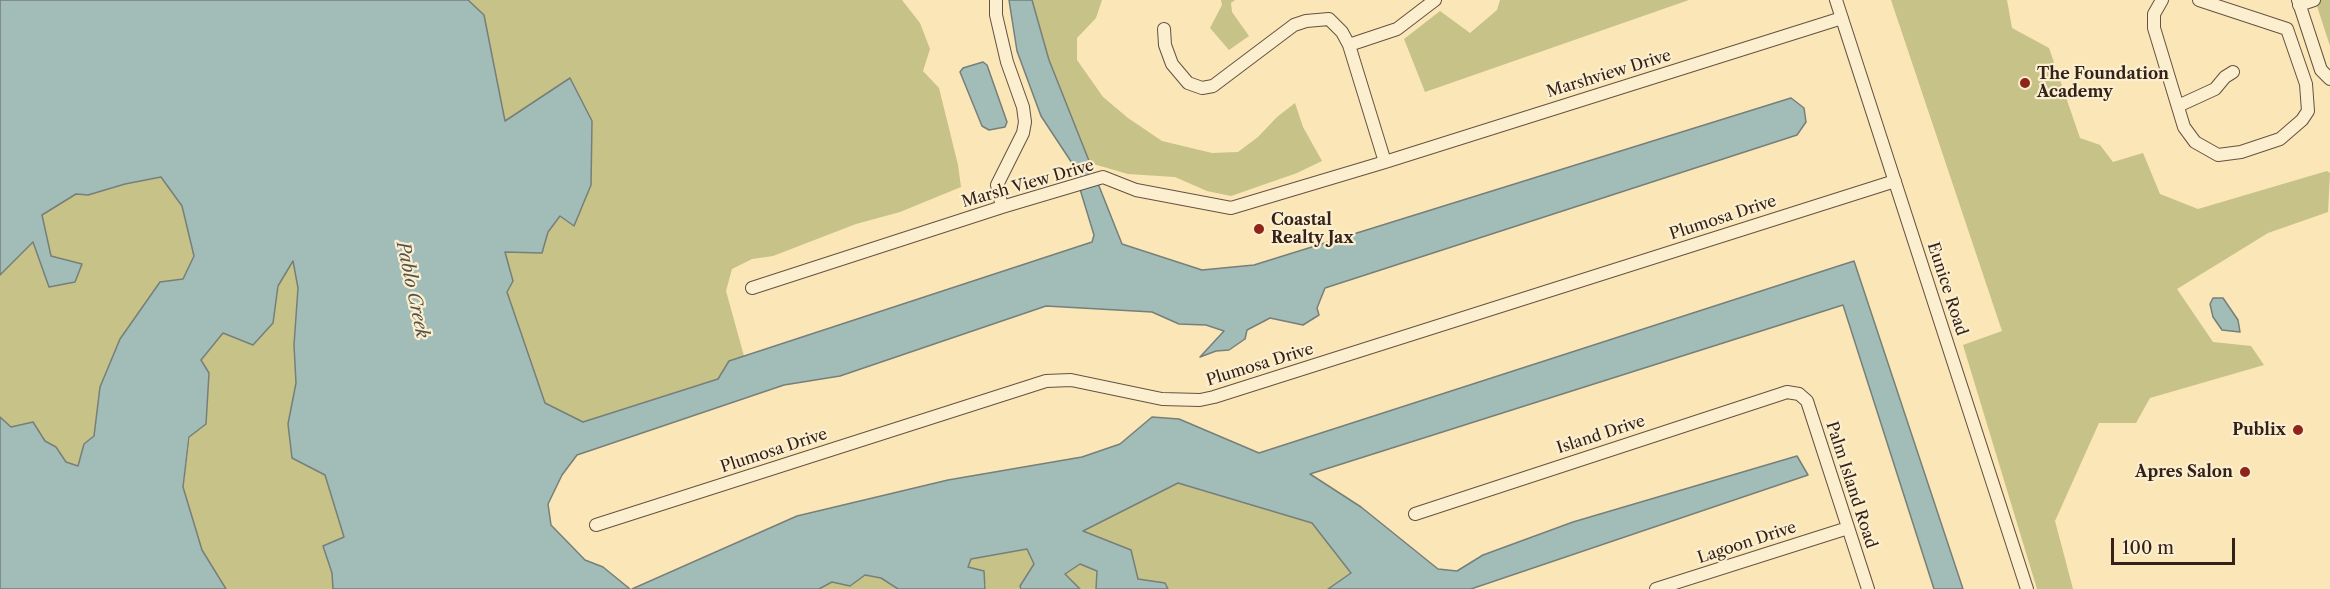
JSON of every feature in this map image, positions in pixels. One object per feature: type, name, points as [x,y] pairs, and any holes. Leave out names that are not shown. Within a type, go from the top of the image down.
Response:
[{"type":"street","points":[[996,0],[996,15],[1007,62],[1023,107],[1025,122],[1023,133],[997,185],[1002,207]]},
{"type":"street","points":[[1349,45],[1397,29],[1435,0]]},
{"type":"street","name":"Eunice Road","points":[[1836,0],[2027,589]]},
{"type":"street","points":[[2162,0],[2154,14],[2154,28],[2184,127],[2195,142],[2218,155],[2261,146],[2287,134],[2308,111],[2306,84],[2288,29]]},
{"type":"street","points":[[2199,0],[2288,29],[2305,24]]},
{"type":"street","points":[[2314,0],[2298,2],[2321,70],[2330,79]]},
{"type":"street","name":"Marshview Drive","points":[[1385,162],[1842,18]]},
{"type":"street","points":[[1164,29],[1165,45],[1172,64],[1188,83],[1202,88],[1213,86],[1294,25],[1306,21],[1329,19],[1342,32],[1349,45],[1385,162]]},
{"type":"street","points":[[2178,106],[2215,89],[2225,77],[2233,72]]},
{"type":"street","name":"Marsh View Drive","points":[[753,288],[1071,185],[1103,177],[1136,190],[1231,208],[1385,162]]},
{"type":"street","name":"Plumosa Drive","points":[[596,525],[1046,381],[1071,380],[1162,399],[1200,400],[1214,397],[1895,181]]},
{"type":"street","name":"Island Drive","points":[[1415,514],[1787,392],[1799,394]]},
{"type":"street","name":"Palm Island Road","points":[[1799,394],[1807,401],[1868,589]]},
{"type":"street","name":"Lagoon Drive","points":[[1656,589],[1848,528]]},
{"type":"shaded area","points":[[468,0],[902,0],[920,23],[930,49],[923,71],[939,88],[958,165],[961,187],[900,212],[856,224],[773,256],[752,259],[732,269],[726,291],[744,356],[729,361],[718,379],[583,422],[545,403],[507,292],[513,281],[505,252],[548,232],[560,216],[573,226],[505,121],[484,15]]},
{"type":"shaded area","points":[[1032,0],[1102,0],[1096,18],[1077,38],[1077,60],[1103,97],[1128,118],[1162,141],[1212,153],[1238,152],[1295,103],[1303,127],[1322,161],[1297,173],[1231,196],[1207,191],[1175,177],[1128,174],[1090,163],[1049,60]]},
{"type":"shaded area","points":[[1221,0],[1235,0],[1231,3],[1232,12],[1249,36],[1229,50],[1210,28],[1222,5]]},
{"type":"shaded area","points":[[1500,0],[1689,0],[1425,92],[1404,39],[1440,11],[1470,33],[1497,10]]},
{"type":"shaded area","name":"The Foundation Academy","points":[[1891,0],[2007,0],[2012,28],[2049,48],[2080,138],[2100,145],[2113,162],[2143,153],[2160,194],[2198,209],[2327,171],[2330,173],[2328,212],[2268,233],[2177,289],[2213,342],[2251,346],[2264,365],[2150,398],[2136,423],[2099,423],[2055,521],[2073,589],[2037,589],[1963,345],[2002,331]]},
{"type":"shaded area","points":[[2315,0],[2330,0],[2330,46]]},
{"type":"shaded area","points":[[161,177],[182,206],[194,256],[183,279],[100,387],[94,436],[84,444],[78,466],[66,462],[56,447],[45,441],[33,423],[11,427],[0,417],[0,275],[33,242],[51,256],[42,215],[76,194],[88,195],[125,184]]},
{"type":"shaded area","points":[[293,260],[298,288],[294,345],[296,383],[288,424],[292,458],[325,475],[344,537],[324,546],[332,573],[333,589],[226,589],[202,550],[183,487],[201,360],[223,333],[273,323],[278,286]]},
{"type":"shaded area","points":[[1178,483],[1312,522],[1351,573],[1328,589],[1168,589],[1165,583],[1138,579],[1082,531]]},
{"type":"shaded area","points":[[1027,549],[1034,564],[1020,586],[1021,589],[985,589],[986,584],[967,568],[971,559]]},
{"type":"shaded area","points":[[1080,564],[1097,571],[1096,589],[1080,589],[1065,574]]},
{"type":"shaded area","points":[[865,575],[881,578],[898,589],[819,589],[832,582],[850,586]]},
{"type":"water","name":"Pablo Creek","points":[[0,0],[468,0],[484,15],[505,121],[570,78],[592,121],[591,185],[574,226],[560,216],[548,232],[542,253],[505,252],[513,281],[507,292],[545,403],[583,422],[718,379],[729,361],[1092,242],[1094,235],[1072,163],[1041,116],[1017,51],[1009,0],[1032,0],[1049,60],[1122,244],[1202,270],[1254,265],[1791,98],[1804,108],[1806,122],[1797,135],[1325,288],[1317,308],[1319,315],[1303,325],[1270,318],[1247,330],[1245,339],[1229,350],[1216,351],[1200,357],[1224,331],[1206,325],[1179,324],[1152,312],[1046,306],[840,376],[784,385],[577,455],[562,475],[548,504],[551,525],[585,560],[603,567],[630,589],[333,589],[332,573],[323,546],[344,537],[325,475],[292,458],[288,424],[296,383],[294,345],[298,288],[293,261],[278,286],[273,323],[253,345],[223,333],[201,360],[209,373],[206,424],[189,437],[183,487],[202,550],[226,589],[0,589],[0,417],[11,427],[33,422],[45,441],[56,447],[66,462],[78,466],[84,444],[94,436],[100,387],[120,339],[160,282],[183,279],[194,256],[182,206],[161,177],[125,184],[88,195],[76,194],[42,215],[51,256],[82,264],[75,282],[49,287],[33,242],[0,275]]},
{"type":"water","points":[[983,62],[987,65],[1007,122],[1005,127],[989,130],[982,126],[960,72],[963,68]]},
{"type":"water","points":[[1854,261],[1963,589],[1934,589],[1843,305],[1310,474],[1361,507],[1438,569],[1457,571],[1483,555],[1573,522],[1797,456],[1808,475],[1471,589],[1328,589],[1351,573],[1312,523],[1178,483],[1083,531],[1131,550],[1138,579],[1165,583],[1168,589],[1096,589],[1097,571],[1080,564],[1065,574],[1080,589],[1021,589],[1020,586],[1034,564],[1027,549],[971,559],[968,567],[984,571],[985,589],[898,589],[881,578],[865,575],[850,586],[832,582],[819,589],[632,589],[797,516],[948,480],[1082,457],[1120,444],[1152,417],[1179,419],[1259,453]]},
{"type":"water","points":[[2213,298],[2223,298],[2238,320],[2240,332],[2222,330],[2213,317],[2210,304]]},
{"type":"place","name":"The Foundation Academy","points":[[2025,83]]},
{"type":"place","name":"Coastal Realty Jax","points":[[1259,229]]},
{"type":"place","name":"Publix","points":[[2298,430]]},
{"type":"place","name":"Apres Salon","points":[[2245,472]]}]
